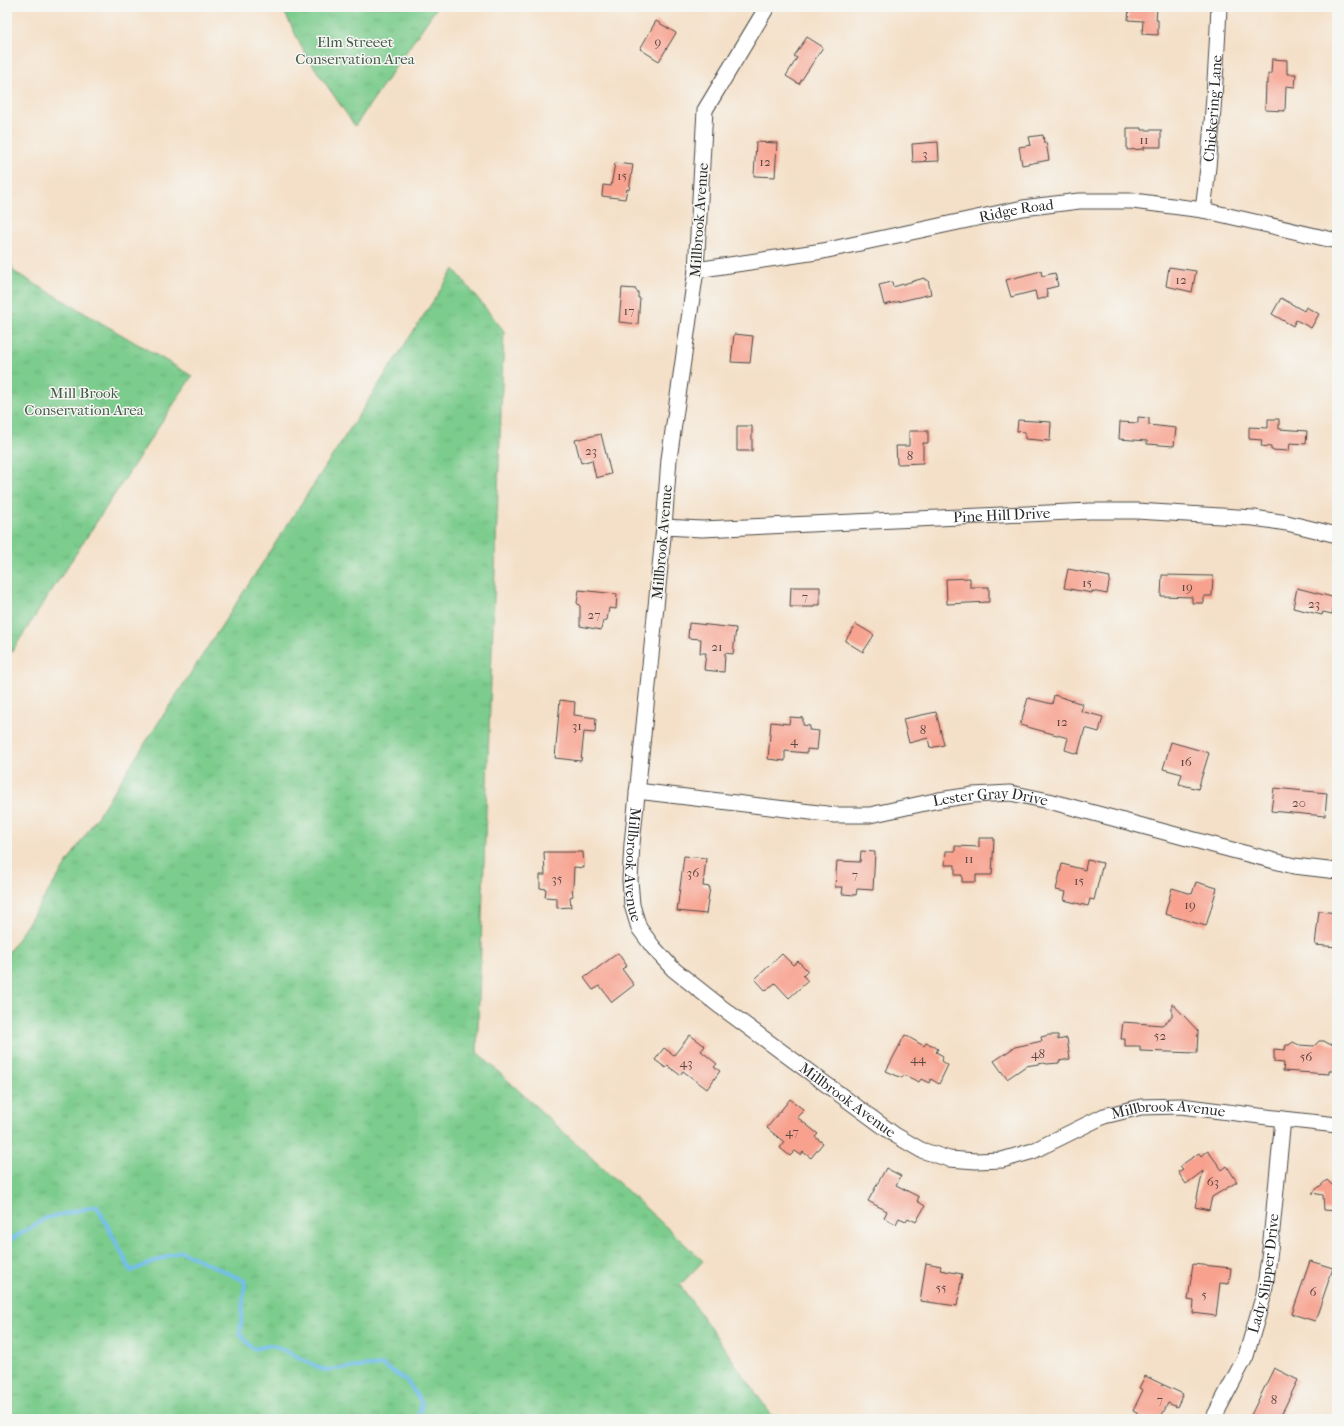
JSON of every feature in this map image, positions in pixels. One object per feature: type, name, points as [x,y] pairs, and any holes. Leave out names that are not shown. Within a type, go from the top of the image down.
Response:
[{"type":"street","name":"Millbrook Avenue","points":[[767,7],[706,110],[696,270],[669,459],[664,527],[632,844],[630,880],[631,893],[632,905],[639,928],[653,947],[674,969],[721,1007],[895,1135],[922,1150],[949,1159],[976,1161],[1002,1160],[1033,1150],[1104,1116],[1141,1107],[1181,1106],[1337,1125]]},
{"type":"street","name":"Chickering Lane","points":[[1203,210],[1209,170],[1219,7]]},
{"type":"street","name":"Ridge Road","points":[[696,270],[823,252],[1024,208],[1079,201],[1133,200],[1203,210],[1337,241]]},
{"type":"street","name":"Pine Hill Drive","points":[[664,527],[702,529],[1090,511],[1136,511],[1254,518],[1287,523],[1337,535]]},
{"type":"street","name":"Lester Gray Drive","points":[[637,791],[835,815],[870,815],[939,800],[973,795],[1010,793],[1049,800],[1294,866],[1337,871]]},
{"type":"street","name":"Lady Slipper Drive","points":[[1214,1419],[1246,1356],[1264,1294],[1270,1250],[1283,1119]]},
{"type":"green space","name":"Elm Streeet Conservation Area","points":[[282,7],[437,7],[355,126],[305,54]]},
{"type":"green space","name":"Mill Brook Conservation Area","points":[[7,247],[13,271],[192,376],[7,659]]},
{"type":"green space","points":[[454,269],[504,331],[477,1052],[703,1261],[680,1285],[774,1419],[7,1419],[7,955]]},
{"type":"building","points":[[1129,7],[1157,7],[1156,20],[1158,20],[1158,35],[1142,34],[1143,21],[1128,20]]},
{"type":"building","points":[[656,21],[676,33],[659,61],[640,49]]},
{"type":"building","points":[[807,37],[823,47],[799,84],[786,76],[797,58],[794,56]]},
{"type":"building","points":[[1272,59],[1287,60],[1287,74],[1296,74],[1295,87],[1286,86],[1285,111],[1265,110],[1266,83],[1268,84],[1268,74],[1271,74]]},
{"type":"building","points":[[1127,128],[1161,130],[1161,147],[1144,147],[1144,149],[1127,150]]},
{"type":"building","points":[[1043,135],[1044,143],[1046,142],[1049,160],[1022,165],[1019,147],[1031,145],[1029,137]]},
{"type":"building","points":[[756,142],[777,143],[775,177],[754,176]]},
{"type":"building","points":[[938,142],[939,161],[913,162],[912,144]]},
{"type":"building","points":[[615,163],[633,165],[629,190],[627,189],[625,199],[602,196],[603,185],[611,186]]},
{"type":"building","points":[[1169,267],[1196,271],[1192,292],[1166,286]]},
{"type":"building","points":[[1041,271],[1042,276],[1055,273],[1058,286],[1046,289],[1048,297],[1037,300],[1035,291],[1011,297],[1006,280]]},
{"type":"building","points":[[924,278],[925,280],[928,280],[931,294],[884,305],[879,285],[892,282],[893,287]]},
{"type":"building","points":[[622,288],[636,289],[638,292],[638,298],[640,298],[638,324],[619,322]]},
{"type":"building","points":[[1281,298],[1304,311],[1306,307],[1319,314],[1311,328],[1296,320],[1293,326],[1272,314]]},
{"type":"building","points":[[734,334],[753,336],[750,363],[731,362]]},
{"type":"building","points":[[1138,417],[1149,418],[1149,425],[1176,428],[1174,446],[1147,444],[1147,441],[1119,439],[1120,422],[1138,423]]},
{"type":"building","points":[[1268,419],[1279,419],[1279,429],[1307,431],[1306,444],[1290,443],[1289,451],[1271,450],[1271,447],[1261,446],[1262,440],[1249,439],[1249,427],[1268,428]]},
{"type":"building","points":[[1018,420],[1051,422],[1050,441],[1025,439],[1025,432],[1017,431]]},
{"type":"building","points":[[737,426],[752,426],[752,451],[737,451]]},
{"type":"building","points":[[909,431],[928,431],[928,443],[923,443],[923,463],[897,464],[896,446],[909,446]]},
{"type":"building","points":[[601,434],[611,474],[596,478],[592,460],[581,463],[575,440]]},
{"type":"building","points":[[1068,569],[1110,577],[1107,594],[1064,588]]},
{"type":"building","points":[[1162,575],[1213,576],[1212,596],[1204,596],[1204,603],[1192,603],[1192,597],[1161,596]]},
{"type":"building","points":[[970,578],[970,587],[989,587],[989,602],[947,604],[946,579]]},
{"type":"building","points":[[791,587],[820,587],[820,605],[814,605],[814,607],[790,607]]},
{"type":"building","points":[[1297,588],[1336,598],[1332,614],[1323,612],[1322,615],[1293,608]]},
{"type":"building","points":[[579,590],[617,594],[616,609],[609,608],[607,620],[603,621],[601,630],[580,626],[580,606],[577,603]]},
{"type":"building","points":[[689,623],[736,628],[733,654],[725,653],[724,672],[704,670],[706,653],[700,653],[701,639],[688,638]]},
{"type":"building","points":[[856,624],[874,635],[863,652],[845,641]]},
{"type":"building","points":[[1054,695],[1083,704],[1081,711],[1103,717],[1099,732],[1085,728],[1078,754],[1065,750],[1068,738],[1020,725],[1028,698],[1052,704]]},
{"type":"building","points":[[560,700],[575,702],[574,715],[596,718],[595,733],[584,732],[581,761],[555,758]]},
{"type":"building","points":[[936,712],[944,745],[930,748],[928,738],[909,743],[903,719]]},
{"type":"building","points":[[790,717],[803,718],[803,725],[810,726],[809,730],[819,731],[817,750],[807,749],[807,753],[785,751],[785,761],[768,759],[771,722],[789,724]]},
{"type":"building","points":[[1171,742],[1209,753],[1198,789],[1179,784],[1182,774],[1163,769]]},
{"type":"building","points":[[1274,788],[1327,793],[1325,816],[1271,811]]},
{"type":"building","points":[[979,838],[994,838],[992,875],[976,875],[976,882],[962,882],[962,875],[955,875],[955,865],[945,865],[946,851],[955,851],[955,846],[979,847]]},
{"type":"building","points":[[861,851],[875,852],[873,890],[857,889],[856,895],[842,894],[843,887],[835,887],[837,861],[860,862]]},
{"type":"building","points":[[544,852],[583,852],[584,868],[574,867],[572,888],[573,896],[570,897],[571,907],[557,908],[557,898],[545,897],[546,889],[540,888],[540,875],[545,875]]},
{"type":"building","points":[[684,856],[706,858],[703,886],[710,887],[706,914],[677,911]]},
{"type":"building","points":[[1087,860],[1103,863],[1094,900],[1090,899],[1088,906],[1064,900],[1066,892],[1056,890],[1062,864],[1085,870]]},
{"type":"building","points":[[1196,882],[1217,888],[1206,926],[1165,914],[1172,888],[1192,894]]},
{"type":"building","points":[[1319,911],[1337,913],[1337,947],[1315,945]]},
{"type":"building","points":[[618,953],[627,966],[622,969],[634,985],[612,1002],[600,986],[593,990],[584,978]]},
{"type":"building","points":[[782,954],[793,965],[798,961],[808,971],[803,976],[808,981],[789,998],[775,983],[766,991],[755,979]]},
{"type":"building","points":[[1172,1003],[1198,1031],[1197,1053],[1140,1051],[1140,1046],[1125,1046],[1125,1039],[1121,1039],[1123,1022],[1162,1025],[1172,1017]]},
{"type":"building","points":[[690,1035],[705,1046],[701,1051],[717,1064],[714,1067],[720,1071],[707,1089],[683,1071],[680,1075],[668,1066],[666,1068],[655,1060],[664,1048],[674,1055]]},
{"type":"building","points":[[905,1035],[924,1046],[926,1043],[932,1045],[938,1049],[936,1052],[943,1056],[942,1061],[948,1065],[939,1084],[931,1079],[929,1083],[921,1079],[919,1082],[904,1075],[902,1078],[886,1071]]},
{"type":"building","points":[[1058,1035],[1058,1040],[1067,1038],[1070,1059],[1059,1061],[1059,1063],[1044,1063],[1026,1066],[1007,1079],[994,1061],[1015,1047],[1042,1041],[1041,1037]]},
{"type":"building","points":[[1319,1041],[1337,1045],[1337,1071],[1329,1071],[1329,1074],[1283,1071],[1284,1063],[1274,1062],[1274,1049],[1285,1050],[1286,1045],[1293,1042],[1299,1045],[1314,1046]]},
{"type":"building","points":[[790,1099],[804,1110],[797,1117],[818,1134],[815,1137],[823,1143],[811,1158],[803,1152],[801,1155],[795,1151],[790,1156],[780,1148],[784,1142],[767,1128]]},
{"type":"building","points":[[1208,1151],[1222,1170],[1227,1166],[1237,1182],[1212,1197],[1209,1210],[1195,1207],[1203,1171],[1186,1184],[1178,1172],[1183,1169],[1180,1166],[1199,1153],[1201,1156]]},
{"type":"building","points":[[886,1168],[901,1176],[896,1185],[919,1197],[917,1201],[925,1206],[916,1222],[908,1218],[906,1221],[899,1218],[896,1224],[884,1218],[887,1211],[868,1201]]},
{"type":"building","points":[[1327,1180],[1337,1190],[1337,1211],[1324,1210],[1323,1195],[1312,1193]]},
{"type":"building","points":[[1310,1261],[1333,1268],[1315,1321],[1292,1314]]},
{"type":"building","points":[[926,1263],[941,1266],[940,1270],[962,1274],[957,1306],[920,1301]]},
{"type":"building","points":[[1193,1264],[1231,1268],[1229,1284],[1220,1283],[1216,1316],[1193,1313],[1194,1301],[1188,1300]]},
{"type":"building","points":[[1274,1368],[1298,1380],[1279,1419],[1249,1419]]},
{"type":"building","points":[[1145,1376],[1183,1394],[1177,1407],[1168,1403],[1160,1419],[1136,1419],[1139,1414],[1133,1411],[1143,1390],[1139,1388]]},
{"type":"waterway","points":[[7,1242],[46,1218],[97,1206],[131,1271],[180,1251],[245,1281],[240,1334],[253,1349],[273,1345],[324,1370],[382,1365],[407,1381],[422,1403],[418,1419]]}]
